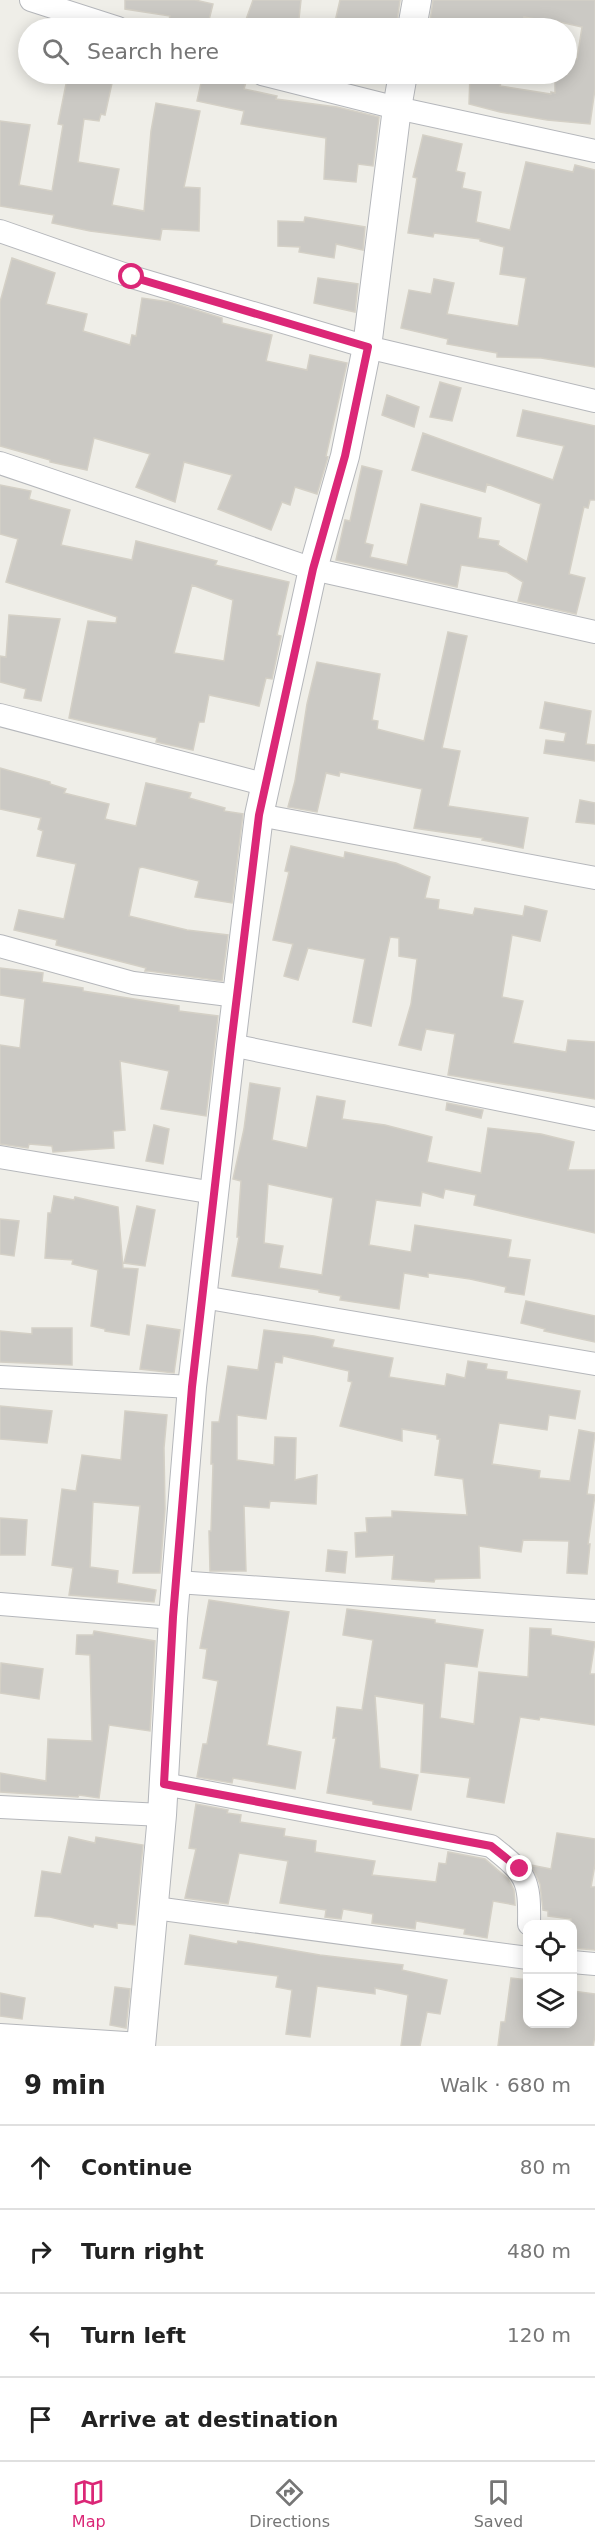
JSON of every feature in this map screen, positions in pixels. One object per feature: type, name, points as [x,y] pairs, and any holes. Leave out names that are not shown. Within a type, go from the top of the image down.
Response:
[{"type":"street","points":[[31,0],[87,18]]},
{"type":"street","points":[[414,18],[417,0]]},
{"type":"street","points":[[302,84],[397,108],[595,151]]},
{"type":"street","points":[[0,2035],[141,2045],[155,1908],[173,1617],[192,1387],[259,815],[313,569],[345,456],[368,347],[401,84]]},
{"type":"street","points":[[0,231],[132,277],[368,347],[595,401]]},
{"type":"street","points":[[0,463],[313,569],[595,632]]},
{"type":"street","points":[[0,715],[267,784]]},
{"type":"street","points":[[259,815],[595,878]]},
{"type":"street","points":[[0,946],[133,983],[237,996]]},
{"type":"street","points":[[231,1045],[595,1119]]},
{"type":"street","points":[[0,1157],[214,1193]]},
{"type":"street","points":[[203,1297],[595,1364]]},
{"type":"street","points":[[0,1377],[192,1387]]},
{"type":"street","points":[[177,1582],[595,1611]]},
{"type":"street","points":[[0,1604],[173,1617]]},
{"type":"street","points":[[164,1784],[491,1846],[520,1869],[530,1894],[529,1920]]},
{"type":"street","points":[[0,1807],[162,1815]]},
{"type":"street","points":[[155,1908],[523,1957]]},
{"type":"street","points":[[577,1962],[595,1964]]},
{"type":"building","points":[[125,0],[195,0],[213,4],[210,18],[169,18],[170,16],[125,9]]},
{"type":"building","points":[[253,0],[301,0],[299,18],[247,18]]},
{"type":"building","points":[[340,0],[400,0],[397,18],[336,18]]},
{"type":"building","points":[[433,0],[595,0],[595,89],[590,124],[547,120],[469,104],[470,84],[500,84],[500,86],[551,94],[551,92],[555,93],[555,84],[577,84],[577,59],[582,27],[577,26],[577,18],[430,18]]},
{"type":"building","points":[[66,84],[112,84],[105,115],[101,114],[99,121],[84,119],[78,162],[119,169],[112,205],[144,211],[151,131],[156,103],[200,111],[184,187],[200,188],[199,231],[162,229],[160,240],[90,231],[52,223],[54,215],[0,206],[0,121],[30,125],[19,185],[52,191],[63,125],[58,124]]},
{"type":"building","points":[[201,84],[245,84],[244,89],[277,96],[276,99],[337,107],[379,117],[373,166],[358,164],[356,182],[324,179],[326,138],[241,124],[244,111],[197,101]]},
{"type":"building","points":[[423,135],[462,144],[456,171],[465,173],[462,188],[481,192],[476,222],[510,230],[526,162],[573,172],[575,165],[595,170],[595,367],[541,358],[497,357],[497,353],[447,344],[448,339],[401,328],[409,290],[431,294],[434,279],[454,283],[447,314],[518,326],[526,278],[500,274],[504,247],[480,241],[480,239],[434,233],[433,237],[408,233],[417,178],[413,177]]},
{"type":"building","points":[[305,217],[365,227],[363,250],[336,244],[334,258],[299,252],[300,247],[278,246],[278,221],[304,222]]},
{"type":"building","points":[[12,258],[55,273],[46,304],[87,314],[83,331],[130,345],[132,335],[136,336],[142,298],[170,302],[222,318],[222,323],[272,335],[266,361],[307,370],[310,355],[347,363],[326,456],[328,457],[317,494],[295,487],[290,505],[282,502],[271,530],[218,509],[232,475],[184,462],[175,502],[136,487],[150,454],[94,438],[87,470],[50,462],[50,460],[0,446],[0,302]]},
{"type":"building","points":[[318,278],[358,284],[355,312],[314,303]]},
{"type":"building","points":[[440,382],[461,388],[452,421],[430,417]]},
{"type":"building","points":[[387,395],[419,407],[414,427],[382,415]]},
{"type":"building","points":[[523,410],[595,426],[595,500],[590,500],[588,508],[584,507],[569,574],[585,578],[576,614],[518,601],[523,582],[507,572],[461,565],[457,587],[336,560],[345,520],[350,521],[362,466],[382,471],[365,543],[373,545],[370,557],[407,565],[421,504],[481,518],[478,538],[499,541],[498,545],[527,562],[541,504],[487,484],[485,492],[412,470],[423,433],[553,480],[564,446],[517,436]]},
{"type":"building","points":[[0,485],[31,491],[29,499],[70,510],[61,545],[132,560],[136,541],[217,561],[215,565],[289,582],[277,635],[281,636],[272,679],[266,678],[259,706],[209,695],[204,722],[199,722],[193,750],[156,742],[157,738],[69,718],[88,621],[116,623],[117,617],[6,582],[18,539],[0,534]],"holes":[[[192,585],[233,600],[224,661],[174,653]]]},
{"type":"building","points":[[9,615],[60,619],[41,701],[24,698],[26,689],[0,682],[0,656],[6,657]]},
{"type":"building","points":[[448,632],[467,636],[442,748],[460,751],[448,806],[528,818],[523,848],[482,840],[483,838],[414,828],[422,789],[340,772],[339,776],[326,773],[317,812],[288,807],[317,662],[380,674],[372,720],[378,721],[377,729],[424,741]]},
{"type":"building","points":[[545,702],[591,711],[586,744],[595,745],[595,761],[544,753],[546,740],[564,742],[566,733],[540,728]]},
{"type":"building","points":[[0,768],[50,782],[50,784],[66,789],[64,793],[109,804],[105,819],[136,826],[146,783],[191,793],[189,798],[225,808],[224,811],[243,814],[232,903],[195,897],[199,881],[142,867],[139,868],[129,916],[187,930],[228,935],[222,981],[145,971],[146,968],[56,945],[57,940],[14,930],[19,910],[64,919],[76,864],[37,856],[43,831],[38,829],[41,818],[0,809]]},
{"type":"building","points":[[580,800],[595,803],[595,824],[576,822]]},
{"type":"building","points":[[291,846],[344,858],[345,852],[396,863],[430,877],[425,898],[439,900],[438,909],[473,915],[475,908],[523,916],[525,906],[547,911],[540,941],[512,935],[502,997],[523,1001],[513,1043],[566,1052],[568,1040],[595,1042],[595,1099],[448,1075],[455,1034],[426,1029],[421,1050],[399,1045],[411,1004],[417,959],[399,956],[399,938],[390,937],[371,1026],[353,1022],[365,959],[308,948],[298,980],[284,976],[293,944],[273,940],[289,872],[285,871]]},
{"type":"building","points":[[0,968],[43,973],[42,982],[179,1006],[179,1011],[218,1016],[206,1116],[161,1109],[169,1071],[120,1061],[125,1130],[113,1131],[114,1148],[53,1152],[52,1146],[29,1144],[28,1148],[0,1144],[0,1045],[20,1048],[25,999],[0,995]]},
{"type":"building","points":[[250,1083],[280,1088],[272,1140],[307,1148],[317,1096],[345,1101],[342,1119],[385,1125],[432,1137],[427,1162],[481,1173],[488,1128],[541,1134],[574,1142],[568,1170],[595,1170],[595,1233],[474,1205],[476,1195],[445,1189],[443,1198],[422,1192],[420,1206],[376,1200],[369,1245],[411,1252],[415,1225],[511,1240],[508,1257],[530,1260],[524,1295],[505,1292],[506,1287],[470,1279],[428,1273],[428,1277],[404,1273],[399,1309],[340,1300],[341,1296],[319,1292],[319,1290],[232,1276],[239,1237],[237,1237],[241,1181],[233,1179],[244,1129]],"holes":[[[268,1184],[333,1198],[322,1275],[279,1268],[283,1246],[264,1243]]]},
{"type":"building","points":[[447,1103],[483,1110],[481,1118],[446,1110]]},
{"type":"building","points":[[154,1125],[169,1129],[163,1164],[146,1161]]},
{"type":"building","points":[[54,1196],[74,1200],[75,1197],[118,1207],[123,1268],[138,1269],[129,1335],[91,1326],[98,1270],[72,1264],[73,1260],[45,1258],[48,1213],[51,1213]]},
{"type":"building","points":[[137,1206],[155,1210],[145,1266],[124,1263]]},
{"type":"building","points":[[0,1219],[19,1221],[14,1256],[0,1254]]},
{"type":"building","points":[[526,1301],[595,1316],[595,1342],[544,1331],[545,1329],[521,1323]]},
{"type":"building","points":[[147,1325],[180,1330],[174,1373],[140,1369]]},
{"type":"building","points":[[32,1328],[72,1328],[72,1365],[0,1362],[0,1331],[32,1334]]},
{"type":"building","points":[[264,1330],[334,1340],[332,1347],[393,1358],[389,1377],[445,1386],[447,1374],[465,1378],[468,1361],[487,1364],[486,1369],[507,1372],[506,1379],[580,1391],[575,1419],[549,1415],[547,1430],[499,1423],[492,1464],[540,1471],[539,1478],[570,1481],[579,1430],[595,1433],[587,1494],[595,1495],[588,1544],[590,1544],[587,1574],[567,1573],[569,1541],[523,1540],[521,1552],[479,1546],[480,1578],[435,1579],[434,1582],[392,1579],[394,1555],[356,1557],[355,1533],[367,1532],[366,1518],[392,1517],[392,1511],[467,1515],[463,1479],[435,1475],[440,1439],[437,1439],[437,1435],[402,1429],[402,1441],[340,1426],[352,1382],[348,1381],[349,1371],[283,1356],[282,1363],[275,1362],[266,1419],[237,1415],[237,1460],[274,1465],[275,1437],[296,1438],[295,1480],[317,1475],[316,1504],[270,1501],[269,1508],[244,1506],[246,1571],[210,1571],[212,1422],[219,1422],[228,1366],[258,1370]]},
{"type":"building","points":[[0,1406],[52,1411],[47,1443],[0,1439]]},
{"type":"building","points":[[125,1411],[167,1415],[164,1448],[165,1509],[160,1573],[133,1573],[140,1506],[93,1502],[90,1567],[118,1571],[117,1583],[156,1590],[154,1602],[69,1595],[73,1568],[52,1565],[62,1489],[76,1491],[82,1455],[121,1460]]},
{"type":"building","points":[[0,1518],[27,1520],[25,1555],[0,1555]]},
{"type":"building","points":[[328,1550],[347,1552],[345,1573],[326,1571]]},
{"type":"building","points":[[209,1600],[289,1612],[267,1745],[301,1752],[295,1789],[233,1778],[232,1783],[197,1777],[203,1744],[207,1744],[218,1681],[203,1678],[207,1649],[200,1648]]},
{"type":"building","points":[[347,1609],[435,1620],[435,1623],[483,1630],[477,1667],[445,1663],[440,1718],[474,1724],[479,1672],[528,1677],[530,1628],[551,1629],[551,1635],[595,1642],[590,1674],[595,1674],[595,1725],[540,1717],[539,1720],[520,1717],[504,1803],[467,1797],[470,1778],[421,1772],[424,1704],[375,1696],[380,1768],[418,1775],[411,1810],[327,1793],[336,1738],[333,1738],[337,1707],[362,1710],[373,1640],[343,1635]]},
{"type":"building","points":[[94,1631],[155,1641],[150,1731],[109,1725],[99,1798],[0,1792],[0,1773],[46,1781],[48,1739],[92,1741],[90,1655],[76,1654],[77,1635],[93,1635]]},
{"type":"building","points":[[1,1663],[43,1669],[39,1699],[0,1693]]},
{"type":"building","points":[[196,1804],[241,1815],[240,1822],[285,1829],[284,1836],[316,1841],[315,1852],[375,1861],[372,1875],[436,1882],[439,1863],[446,1864],[448,1852],[485,1859],[508,1879],[514,1890],[515,1905],[493,1901],[487,1938],[464,1934],[465,1929],[416,1921],[415,1929],[372,1923],[373,1914],[343,1909],[341,1919],[325,1917],[326,1910],[280,1903],[288,1861],[239,1853],[228,1904],[185,1898],[196,1849],[189,1848]]},
{"type":"building","points":[[557,1833],[595,1839],[595,1864],[591,1887],[595,1887],[595,1950],[577,1948],[577,1920],[548,1916],[548,1911],[543,1910],[540,1884],[531,1865],[551,1869]]},
{"type":"building","points":[[69,1837],[95,1843],[96,1837],[143,1845],[135,1925],[117,1923],[117,1928],[94,1924],[93,1927],[50,1917],[35,1916],[42,1871],[61,1874]]},
{"type":"building","points":[[190,1935],[237,1944],[238,1941],[320,1955],[403,1965],[402,1970],[447,1980],[440,2014],[427,2012],[420,2046],[401,2046],[408,1995],[375,1988],[375,1994],[317,1986],[310,2037],[286,2034],[292,1990],[276,1987],[278,1976],[185,1964]]},
{"type":"building","points":[[511,1978],[523,1979],[523,2028],[577,2028],[577,1992],[595,1994],[593,2046],[498,2046],[501,2022],[505,2022]]},
{"type":"building","points":[[115,1987],[130,1989],[126,2028],[110,2025]]},
{"type":"building","points":[[0,1993],[25,1998],[22,2019],[0,2016]]},
{"type":"route","points":[[132,277],[368,347],[345,456],[313,569],[259,815],[192,1387],[173,1617],[164,1784],[491,1846],[520,1869]]}]
